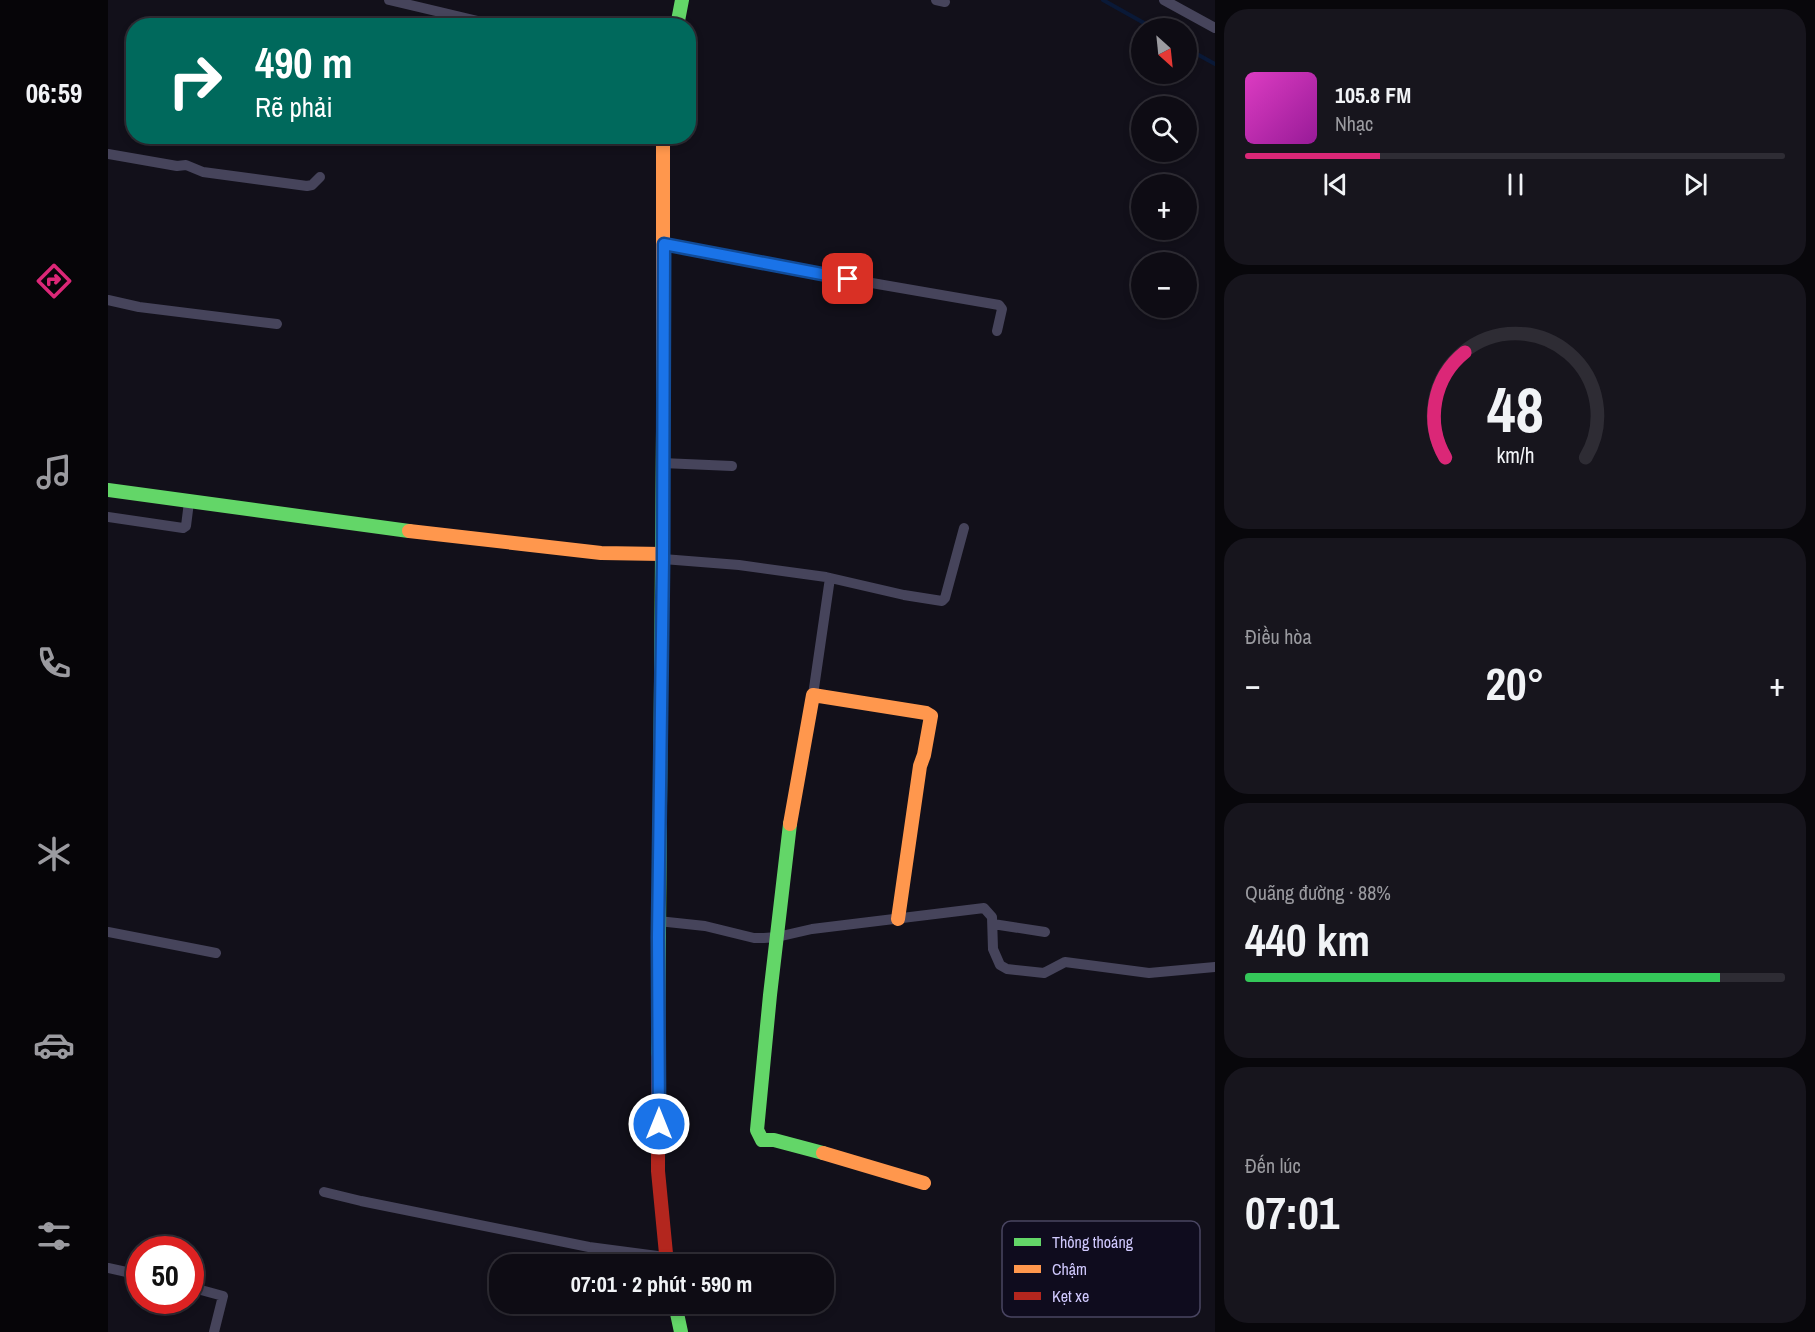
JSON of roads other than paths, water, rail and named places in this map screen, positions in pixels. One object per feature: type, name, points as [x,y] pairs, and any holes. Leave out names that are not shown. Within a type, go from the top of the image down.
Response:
[{"type":"street","points":[[389,0],[465,18]]},
{"type":"street","points":[[679,18],[682,0]]},
{"type":"street","points":[[1164,0],[1215,28]]},
{"type":"street","points":[[663,144],[661,176],[664,244],[658,1171],[665,1254]]},
{"type":"street","points":[[108,154],[177,166],[186,165],[203,172],[307,186],[320,177]]},
{"type":"street","points":[[664,244],[814,273],[999,304],[1002,309],[997,331]]},
{"type":"street","points":[[108,300],[140,307],[277,324]]},
{"type":"street","points":[[662,463],[732,466]]},
{"type":"street","points":[[108,490],[468,538],[739,565],[830,578],[904,596],[942,601],[964,528]]},
{"type":"street","points":[[108,517],[183,528],[186,526],[189,502]]},
{"type":"street","points":[[830,578],[813,695],[791,815],[760,1078],[757,1130],[760,1139],[774,1140],[859,1162],[924,1183]]},
{"type":"street","points":[[813,695],[926,713],[931,716],[920,766],[898,919]]},
{"type":"street","points":[[658,921],[705,926],[754,938],[777,938],[812,929],[984,908],[992,917],[993,949],[1000,965],[1006,969],[1044,973],[1065,962],[1149,973],[1215,967]]},
{"type":"street","points":[[993,924],[1045,932]]},
{"type":"street","points":[[108,932],[216,953]]},
{"type":"street","points":[[324,1191],[370,1203],[628,1254]]},
{"type":"street","points":[[108,1268],[126,1272]]},
{"type":"street","points":[[204,1291],[224,1296],[214,1332]]},
{"type":"street","points":[[677,1314],[681,1332]]},
{"type":"waterway","points":[[1103,0],[1135,18]]},
{"type":"waterway","points":[[1197,54],[1215,64]]}]
